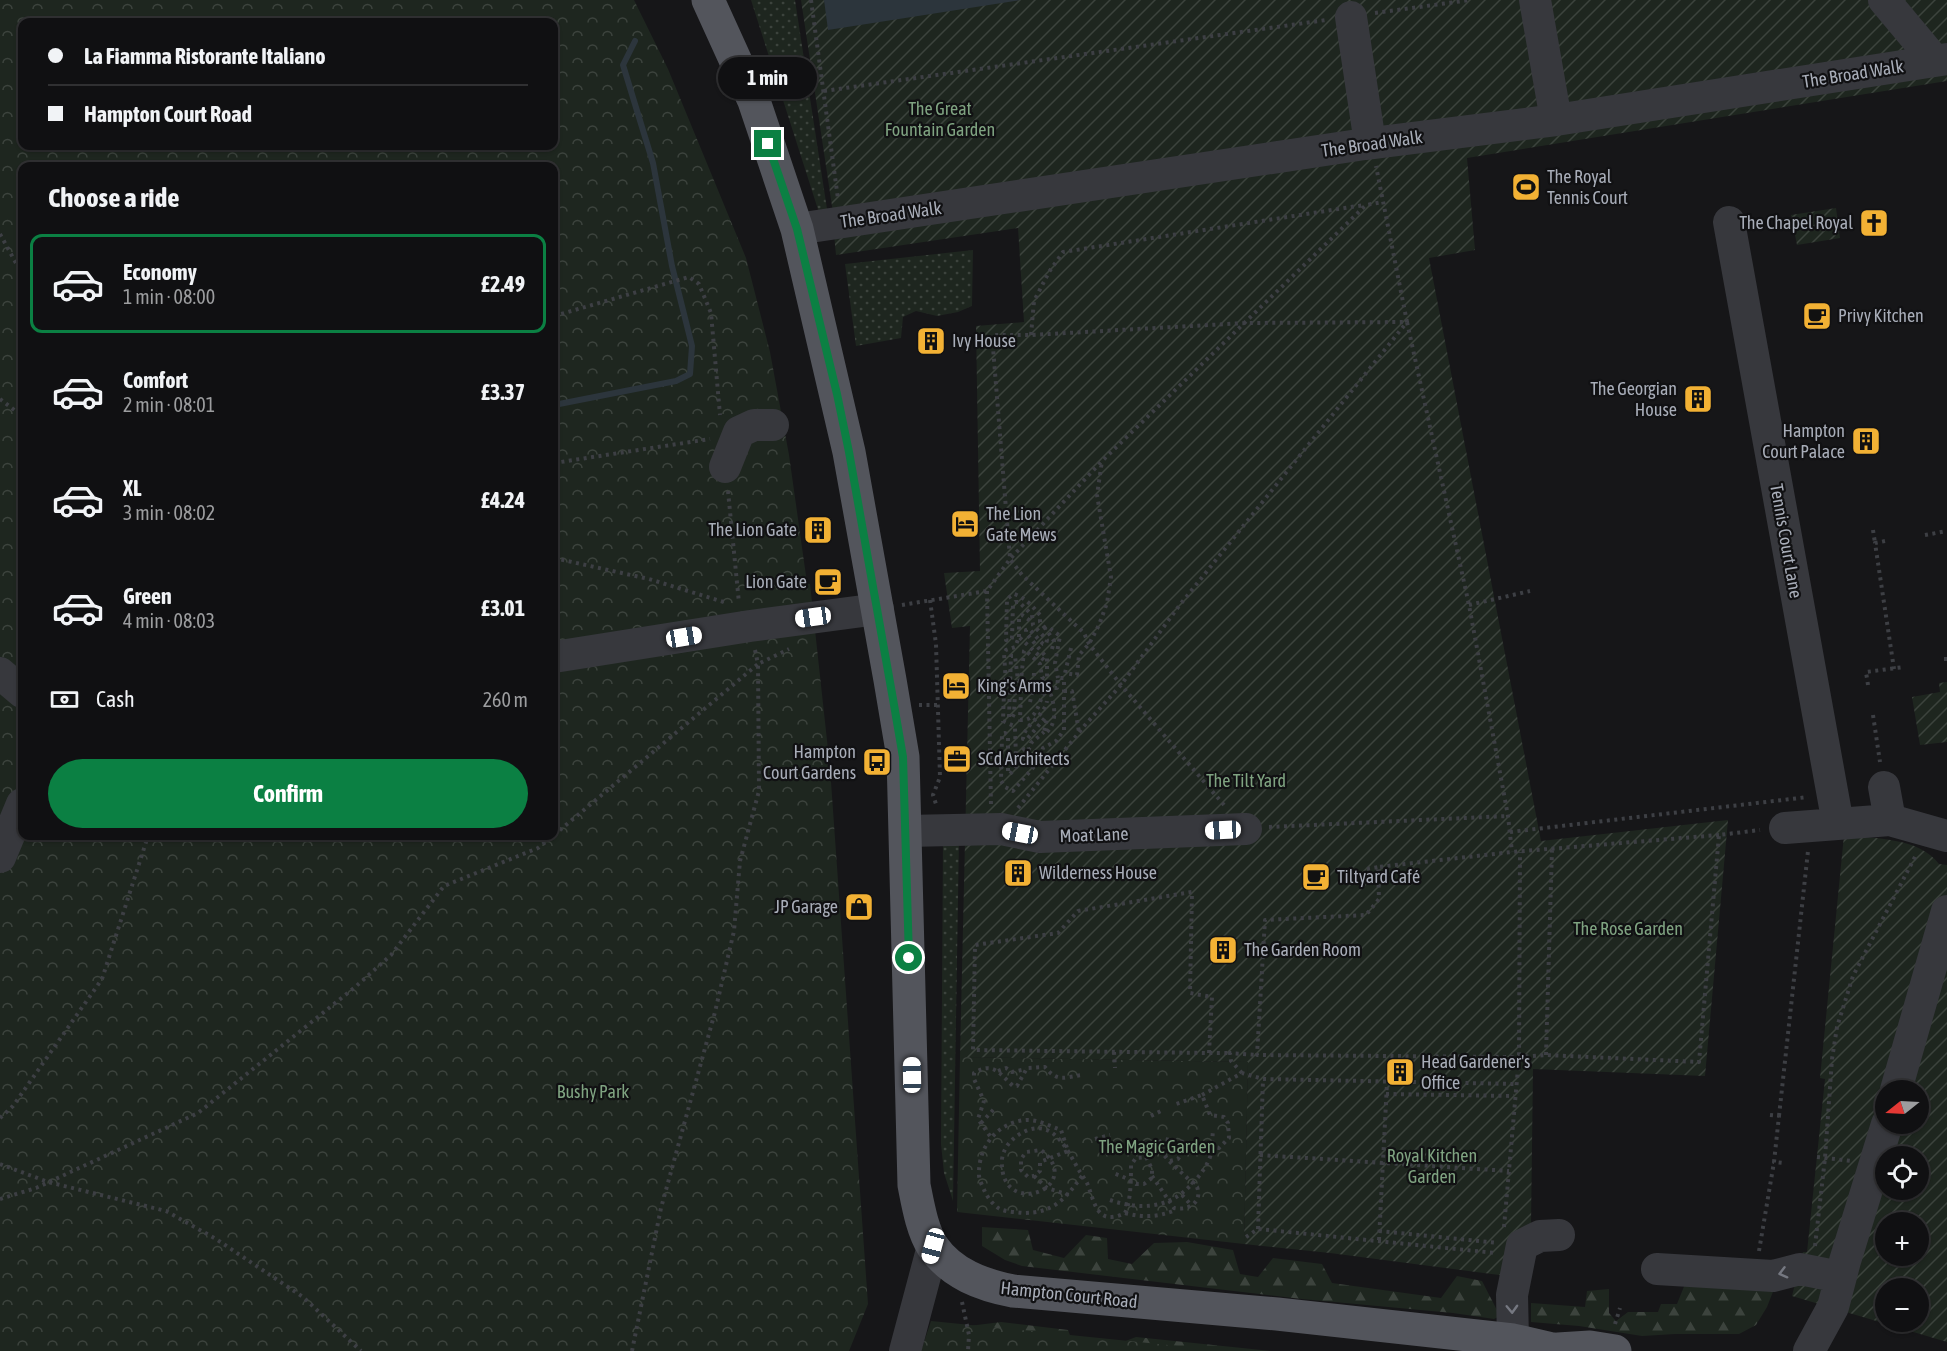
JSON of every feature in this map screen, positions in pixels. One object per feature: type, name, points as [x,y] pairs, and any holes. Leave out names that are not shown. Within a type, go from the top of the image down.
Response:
[{"type":"main road","points":[[708,0],[754,101],[797,229],[887,608],[903,757],[914,1185],[921,1217],[944,1257]]},
{"type":"main road","name":"Hampton Court Road","points":[[944,1257],[973,1280],[1013,1291],[1277,1314],[1513,1340],[1560,1350],[1590,1347],[1614,1338]]},
{"type":"street","points":[[1535,0],[1556,120]]},
{"type":"street","points":[[1884,0],[1941,60]]},
{"type":"street","points":[[1351,17],[1370,143]]},
{"type":"street","name":"The Broad Walk","points":[[797,229],[1370,143],[1556,120],[1941,60]]},
{"type":"street","name":"Tennis Court Lane","points":[[1729,222],[1833,794],[1811,826]]},
{"type":"street","points":[[723,452],[739,432],[754,425],[773,424]]},
{"type":"street","points":[[558,656],[744,615],[887,608]]},
{"type":"street","points":[[0,673],[18,689]]},
{"type":"street","points":[[1882,779],[1890,820]]},
{"type":"street","points":[[0,857],[18,814]]},
{"type":"street","points":[[1811,826],[1890,820],[1938,833]]},
{"type":"street","name":"Moat Lane","points":[[906,831],[996,829],[1040,837],[1246,829]]},
{"type":"street","points":[[1899,1080],[1947,911]]},
{"type":"street","points":[[1809,1351],[1833,1307],[1842,1269],[1875,1165]]},
{"type":"street","points":[[1513,1340],[1512,1295],[1522,1245],[1540,1236],[1559,1235]]},
{"type":"street","points":[[905,1351],[944,1257]]},
{"type":"street","points":[[1657,1269],[1773,1276],[1800,1269],[1842,1269]]},
{"type":"path","points":[[811,0],[841,223]]},
{"type":"path","points":[[824,91],[1470,0]]},
{"type":"path","points":[[1377,174],[1469,605],[1508,816],[1512,852]]},
{"type":"path","points":[[1031,335],[1034,301],[1049,272],[1063,252],[1383,202]]},
{"type":"path","points":[[996,829],[987,591],[1010,560],[1102,461],[1366,205]]},
{"type":"path","points":[[0,234],[18,267]]},
{"type":"path","points":[[558,315],[688,277]]},
{"type":"path","points":[[1407,322],[1245,323],[1031,335],[992,335],[1010,560],[1022,575],[1084,633],[1089,644],[1121,685],[1246,829],[1508,816]]},
{"type":"path","points":[[996,829],[1121,685],[1179,606],[1407,322]]},
{"type":"path","points":[[0,399],[18,413]]},
{"type":"path","points":[[558,463],[723,452]]},
{"type":"path","points":[[1058,678],[1077,675],[1079,655],[1089,644],[1099,626],[1107,603],[1112,577],[1097,495],[1102,461]]},
{"type":"path","points":[[1873,530],[1894,669]]},
{"type":"path","points":[[1925,535],[1947,531]]},
{"type":"path","points":[[1875,543],[1885,541]]},
{"type":"path","points":[[558,559],[649,579],[725,603],[744,615],[758,664],[759,791],[740,861],[734,931],[715,1012],[661,1208],[632,1351]]},
{"type":"path","points":[[887,608],[987,591]]},
{"type":"path","points":[[1469,605],[1530,591]]},
{"type":"path","points":[[1032,621],[1032,615],[1015,602],[1013,604],[1012,638],[1009,641],[1006,640],[1007,599],[1014,594],[1030,603],[1040,615],[1040,622],[1054,641],[1052,649]]},
{"type":"path","points":[[930,600],[936,644],[940,777],[933,795]]},
{"type":"path","points":[[1010,683],[1006,684],[1004,654],[1006,650],[1015,647],[1019,637],[1018,616],[1022,615],[1032,621],[1047,640],[1046,644],[1043,644],[1029,629],[1026,630],[1026,633],[1047,658],[1047,678],[1042,677],[1040,664],[1026,650],[1024,651],[1021,680],[1018,681]]},
{"type":"path","points":[[1034,689],[1057,688],[1055,663],[1060,636],[1048,627],[1045,628]]},
{"type":"path","points":[[1019,637],[1047,663]]},
{"type":"path","points":[[1018,690],[1015,692],[1012,718],[1009,717],[1011,656],[1015,656],[1018,690],[1021,692],[1020,720],[1023,721],[1036,714],[1043,694],[1051,695],[1054,720],[1047,732],[1031,742],[1022,761],[1010,774],[1008,773],[1008,735],[1002,734],[1001,782],[1013,791],[1038,762],[1043,748],[1056,741],[1064,730],[1064,676],[1071,648]]},
{"type":"path","points":[[558,831],[758,664]]},
{"type":"path","points":[[1868,685],[1866,672],[1904,667]]},
{"type":"path","points":[[1030,702],[1034,689],[1034,673]]},
{"type":"path","points":[[1004,691],[1004,721],[1014,726],[1016,757],[1027,747],[1030,748]]},
{"type":"path","points":[[1064,691],[1072,691],[1079,732]]},
{"type":"path","points":[[1044,732],[1047,722],[1045,718],[1026,739],[1023,739],[1023,734],[1043,713],[1047,701]]},
{"type":"path","points":[[914,705],[937,705]]},
{"type":"path","points":[[1872,715],[1882,779]]},
{"type":"path","points":[[1008,737],[1015,735]]},
{"type":"path","points":[[1510,831],[1833,794]]},
{"type":"path","points":[[1367,869],[1512,852],[1719,836],[1811,826],[1774,1162],[1759,1251],[1770,1252]]},
{"type":"path","points":[[1842,1269],[1814,1257],[1837,1027],[1853,976],[1938,833]]},
{"type":"path","points":[[1209,1053],[1212,997],[1190,993],[1192,892],[1078,911],[1058,933],[975,945],[973,1050],[1114,1052],[1209,1053],[1230,1053],[1257,1056],[1518,1057],[1546,1055],[1699,1062],[1719,836]]},
{"type":"path","points":[[0,1118],[13,1106],[102,978],[147,840]]},
{"type":"path","points":[[0,1199],[36,1188],[198,1113],[354,988],[391,955],[444,886],[538,848],[547,840]]},
{"type":"path","points":[[1546,1055],[1552,849]]},
{"type":"path","points":[[1504,1233],[1518,1057],[1520,852]]},
{"type":"path","points":[[1257,1056],[1264,920],[1365,915],[1379,899],[1378,867]]},
{"type":"path","points":[[1114,1052],[1115,1068]]},
{"type":"path","points":[[1230,1053],[1231,1061],[1242,1073],[1263,1079],[1515,1084]]},
{"type":"path","points":[[998,1071],[1006,1068],[1012,1072],[1046,1067],[1053,1076],[1062,1079],[1082,1075]]},
{"type":"path","points":[[990,1136],[978,1119],[984,1101],[974,1079],[974,1073],[980,1069],[990,1068],[998,1071],[1013,1086],[1017,1086],[1027,1068]]},
{"type":"path","points":[[1173,1105],[1202,1095],[1242,1073]]},
{"type":"path","points":[[1258,1229],[1263,1079]]},
{"type":"path","points":[[1379,1240],[1387,1083]]},
{"type":"path","points":[[1385,1094],[1514,1096]]},
{"type":"path","points":[[1068,1151],[1051,1159],[1040,1162],[1040,1171],[1034,1176],[1028,1176],[1021,1170],[1021,1159],[1026,1152],[1041,1150],[1051,1159],[1054,1164],[1053,1177],[1047,1188],[1034,1195],[1012,1188],[1002,1169],[1006,1147],[1016,1136],[1031,1129],[1048,1131],[1059,1137],[1068,1151],[1087,1184],[1093,1205],[1101,1215],[1110,1217],[1125,1213],[1159,1217],[1191,1206],[1196,1202],[1199,1193],[1197,1187],[1169,1161],[1155,1144],[1166,1139],[1219,1148],[1229,1138],[1228,1123],[1224,1117],[1210,1115],[1202,1095]]},
{"type":"path","points":[[981,1123],[994,1109]]},
{"type":"path","points":[[1151,1116],[1163,1110]]},
{"type":"path","points":[[1770,1115],[1779,1116]]},
{"type":"path","points":[[1068,1151],[1061,1130],[1047,1124],[1027,1120],[1009,1124],[990,1136],[981,1160],[978,1177],[988,1197],[998,1208],[1027,1213],[1049,1210],[1069,1195],[1083,1176]]},
{"type":"path","points":[[1110,1200],[1143,1207],[1162,1205],[1182,1195],[1199,1178],[1211,1154],[1213,1131]]},
{"type":"path","points":[[1095,1140],[1110,1135]]},
{"type":"path","points":[[1169,1161],[1178,1159],[1183,1151],[1179,1140]]},
{"type":"path","points":[[1260,1155],[1509,1171]]},
{"type":"path","points":[[1816,1157],[1875,1165]]},
{"type":"path","points":[[1125,1213],[1128,1207],[1131,1165],[1136,1158],[1146,1158],[1152,1175],[1173,1208],[1177,1210]]},
{"type":"path","points":[[1774,1162],[1783,1163]]},
{"type":"path","points":[[0,1164],[48,1182],[166,1211],[216,1239],[303,1297],[361,1351]]},
{"type":"path","points":[[1113,1173],[1136,1184],[1144,1184],[1152,1178],[1152,1175]]},
{"type":"path","points":[[1034,1176],[1047,1188],[1069,1195]]},
{"type":"path","points":[[1182,1195],[1191,1206]]},
{"type":"path","points":[[1246,1237],[1258,1229],[1500,1253]]},
{"type":"path","points":[[1380,1230],[1502,1244]]},
{"type":"path","points":[[944,1257],[969,1335],[968,1351]]},
{"type":"path","points":[[1614,1338],[1620,1308]]},
{"type":"green space","name":"Bushy Park","points":[[0,0],[634,0],[668,69],[746,258],[770,352],[789,455],[807,583],[810,584],[830,768],[868,1304],[849,1351],[0,1351]]},
{"type":"green space","points":[[751,0],[795,0],[829,222],[822,222]]},
{"type":"green space","name":"The Tilt Yard","points":[[801,0],[1947,0],[1947,81],[1467,158],[1475,250],[1429,258],[1541,841],[1728,820],[1705,1076],[1533,1069],[1531,1224],[1507,1276],[1244,1244],[1248,1062],[960,1057],[970,626],[952,628],[944,573],[980,571],[976,326],[1024,322],[1018,228],[836,255],[833,224],[835,226]]},
{"type":"green space","points":[[1836,208],[1840,238],[1797,245],[1791,215]]},
{"type":"green space","points":[[973,250],[972,306],[958,312],[937,316],[916,311],[903,317],[901,338],[856,346],[845,264]]},
{"type":"green space","points":[[1947,682],[1947,742],[1920,745],[1912,697],[1940,692],[1939,683]]},
{"type":"green space","points":[[1844,835],[1908,844],[1930,855],[1939,864],[1947,865],[1947,1342],[1913,1332],[1929,1332],[1929,1278],[1875,1278],[1875,1321],[1792,1296],[1803,1252],[1807,1252],[1825,1079],[1820,1078]]},
{"type":"green space","points":[[943,838],[959,840],[953,1201],[944,1173],[941,1144]]},
{"type":"green space","name":"The Magic Garden","points":[[960,1057],[1248,1062],[1244,1244],[957,1212]]},
{"type":"green space","points":[[982,1227],[1028,1230],[1033,1250],[1064,1258],[1086,1235],[1107,1238],[1108,1259],[1132,1264],[1154,1243],[1187,1242],[1233,1250],[1240,1274],[1258,1277],[1273,1258],[1322,1264],[1332,1283],[1441,1298],[1457,1276],[1482,1281],[1500,1316],[1494,1319],[1302,1299],[1022,1266],[1005,1260],[982,1246]]},
{"type":"green space","points":[[1685,1284],[1776,1284],[1767,1307],[1756,1325],[1739,1334],[1642,1336],[1579,1326],[1531,1322],[1531,1303],[1585,1307],[1587,1291],[1609,1289],[1609,1313],[1616,1321],[1628,1312],[1658,1312],[1661,1304],[1677,1304]]},
{"type":"green space","points":[[931,1321],[1227,1351],[921,1351]]},
{"type":"green space","points":[[1001,1322],[1068,1330],[1074,1346],[1102,1350],[1136,1337],[1271,1351],[924,1351],[937,1330]]},
{"type":"shaded area","points":[[824,0],[1021,0],[828,30]]},
{"type":"waterway","points":[[558,404],[676,381],[690,374],[692,346],[672,266],[653,163],[623,65],[635,41]]},
{"type":"place","name":"The Royal Tennis Court","points":[[1526,187]]},
{"type":"place","name":"The Chapel Royal","points":[[1874,223]]},
{"type":"place","name":"Privy Kitchen","points":[[1817,316]]},
{"type":"place","name":"Ivy House","points":[[931,341]]},
{"type":"place","name":"The Georgian House","points":[[1698,399]]},
{"type":"place","name":"Hampton Court Palace","points":[[1866,441]]},
{"type":"place","name":"The Lion Gate Mews","points":[[965,524]]},
{"type":"place","name":"The Lion Gate","points":[[818,530]]},
{"type":"place","name":"Lion Gate","points":[[828,582]]},
{"type":"place","name":"King's Arms","points":[[956,686]]},
{"type":"place","name":"SCd Architects","points":[[957,759]]},
{"type":"place","name":"Hampton Court Gardens","points":[[877,762]]},
{"type":"place","name":"Wilderness House","points":[[1018,873]]},
{"type":"place","name":"Tiltyard Café","points":[[1316,877]]},
{"type":"place","name":"JP Garage","points":[[859,907]]},
{"type":"place","name":"The Garden Room","points":[[1223,950]]},
{"type":"place","name":"Head Gardener's Office","points":[[1400,1072]]},
{"type":"route","points":[[768,144],[797,229],[837,394],[878,609],[903,757],[909,958]]},
{"type":"park label","name":"The Great Fountain Garden","points":[[940,119]]},
{"type":"park label","name":"The Rose Garden","points":[[1628,929]]},
{"type":"park label","name":"Royal Kitchen Garden","points":[[1432,1166]]}]
